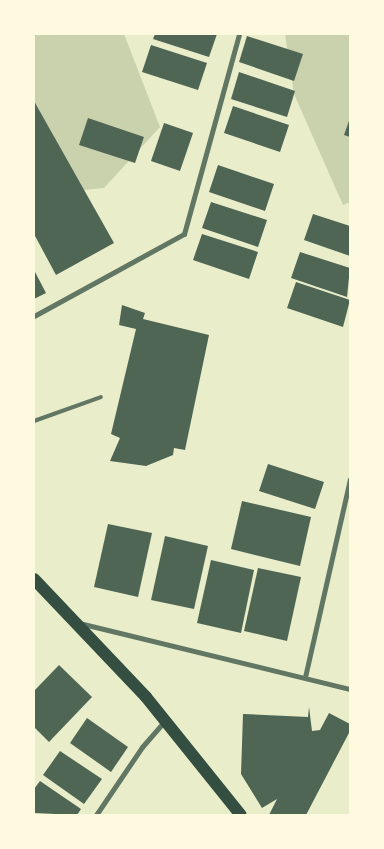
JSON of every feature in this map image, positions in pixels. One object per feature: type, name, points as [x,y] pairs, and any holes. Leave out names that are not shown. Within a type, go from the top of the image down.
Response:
[{"type":"main road","points":[[34,579],[166,720],[241,815]]},
{"type":"street","points":[[34,316],[184,234],[238,34]]},
{"type":"street","points":[[305,677],[350,479]]},
{"type":"street","points":[[76,622],[305,677],[350,690]]},
{"type":"street","points":[[96,815],[142,747],[166,720]]},
{"type":"lane","points":[[34,421],[101,397]]},
{"type":"green space","points":[[34,34],[124,34],[160,127],[104,188],[34,195]]},
{"type":"green space","points":[[285,34],[350,34],[350,202],[343,205],[294,94]]},
{"type":"building","points":[[155,34],[217,34],[209,57],[153,39]]},
{"type":"building","points":[[247,36],[303,54],[294,81],[239,62]]},
{"type":"building","points":[[151,45],[207,63],[198,90],[142,72]]},
{"type":"building","points":[[239,72],[295,91],[287,117],[231,99]]},
{"type":"building","points":[[34,101],[114,243],[56,275],[34,234]]},
{"type":"building","points":[[233,106],[289,125],[280,152],[224,133]]},
{"type":"building","points":[[88,118],[144,137],[135,163],[79,145]]},
{"type":"building","points":[[350,118],[350,137],[344,135]]},
{"type":"building","points":[[164,123],[193,133],[180,171],[151,161]]},
{"type":"building","points":[[218,165],[274,184],[265,211],[209,192]]},
{"type":"building","points":[[211,202],[267,220],[258,247],[202,228]]},
{"type":"building","points":[[313,214],[350,226],[350,256],[304,240]]},
{"type":"building","points":[[202,234],[258,252],[249,279],[193,260]]},
{"type":"building","points":[[300,252],[350,268],[347,297],[291,278]]},
{"type":"building","points":[[34,270],[46,293],[34,299]]},
{"type":"building","points":[[296,282],[350,300],[343,327],[287,308]]},
{"type":"building","points":[[122,305],[145,313],[143,319],[209,335],[185,450],[174,448],[173,455],[146,466],[110,461],[120,438],[111,434],[136,329],[119,325]]},
{"type":"building","points":[[268,464],[324,482],[315,509],[259,491]]},
{"type":"building","points":[[242,501],[311,517],[300,566],[231,549]]},
{"type":"building","points":[[108,524],[152,533],[138,597],[94,587]]},
{"type":"building","points":[[165,536],[208,546],[194,609],[151,600]]},
{"type":"building","points":[[211,560],[254,570],[241,633],[197,623]]},
{"type":"building","points":[[258,568],[301,577],[287,641],[244,631]]},
{"type":"building","points":[[59,665],[92,697],[49,742],[34,727],[34,691]]},
{"type":"building","points":[[309,707],[312,731],[320,730],[329,713],[350,724],[350,731],[306,815],[269,815],[277,799],[262,808],[241,774],[243,714],[308,717]]},
{"type":"building","points":[[87,718],[128,747],[111,772],[70,743]]},
{"type":"building","points":[[60,751],[102,779],[84,804],[43,775]]},
{"type":"building","points":[[40,781],[81,809],[77,815],[34,813],[34,789]]}]
